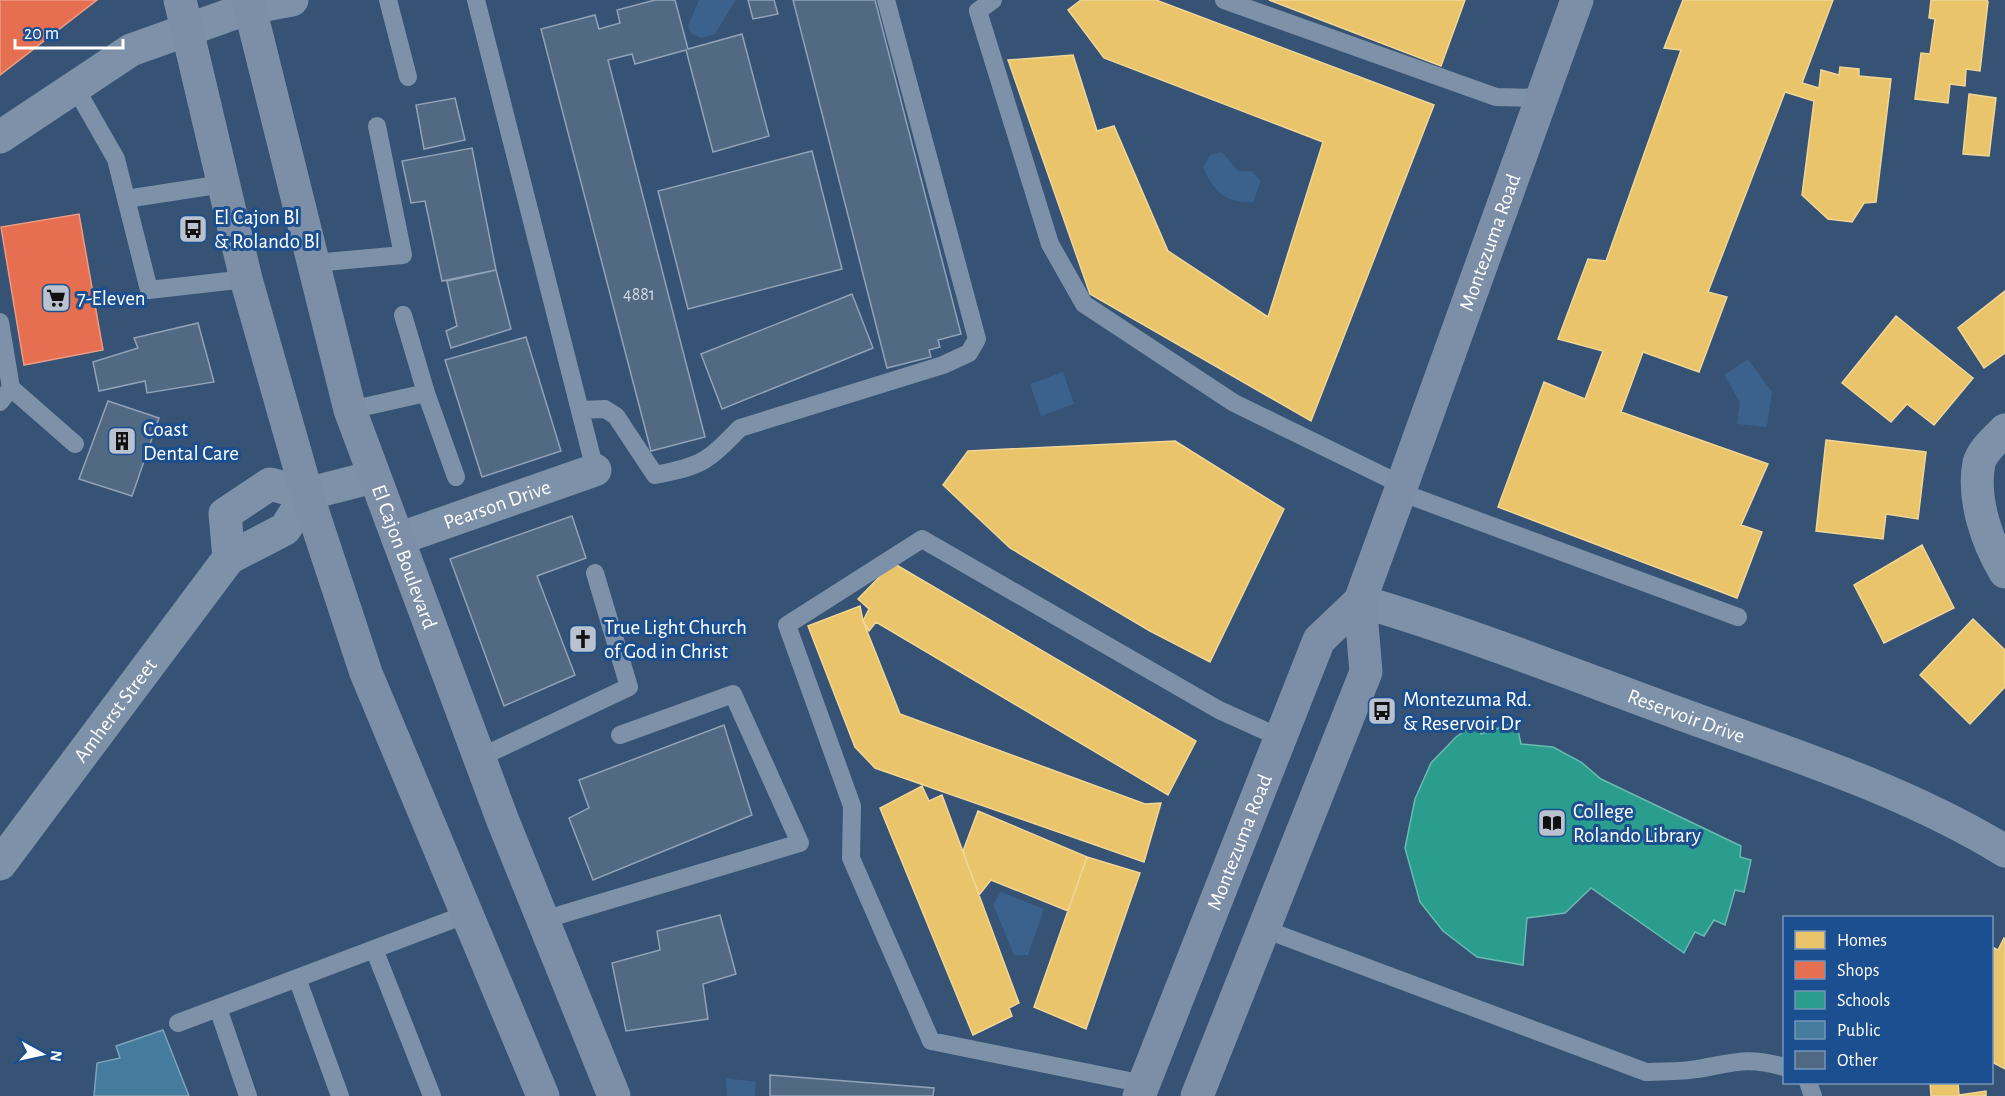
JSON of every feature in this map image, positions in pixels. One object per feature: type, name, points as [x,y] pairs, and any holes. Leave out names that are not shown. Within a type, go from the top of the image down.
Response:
[{"type":"main road","name":"Montezuma Road","points":[[1197,1096],[1366,672],[1360,601],[1577,0]]},
{"type":"main road","name":"El Cajon Boulevard","points":[[248,4],[350,410],[479,758],[614,1096]]},
{"type":"main road","points":[[183,15],[246,279],[307,494],[366,673],[543,1096]]},
{"type":"main road","name":"Montezuma Road","points":[[1148,1085],[1319,640],[1360,601]]},
{"type":"street","points":[[0,137],[76,89],[183,15],[248,4],[292,0]]},
{"type":"street","points":[[2005,430],[1979,461],[1978,485],[1982,517],[1996,558],[2005,572]]},
{"type":"street","name":"Pearson Drive","points":[[398,539],[595,470]]},
{"type":"street","points":[[229,558],[225,514],[270,484],[307,494],[373,477]]},
{"type":"street","name":"Amherst Street","points":[[0,864],[229,558],[285,529],[307,494]]},
{"type":"street","name":"Reservoir Drive","points":[[1360,601],[1457,630],[1825,766],[1917,804],[2005,851]]},
{"type":"lane","points":[[388,0],[408,76]]},
{"type":"lane","points":[[476,0],[595,470]]},
{"type":"lane","points":[[580,410],[605,409],[616,416],[655,475],[695,467],[716,453],[740,428],[943,365],[969,353],[977,339],[886,0]]},
{"type":"lane","points":[[993,0],[978,11],[1050,244],[1084,304],[1234,403],[1401,488],[1738,617]]},
{"type":"lane","points":[[1224,0],[1496,97],[1542,98]]},
{"type":"lane","points":[[76,89],[116,159],[149,290],[246,279]]},
{"type":"lane","points":[[314,263],[403,255],[377,126]]},
{"type":"lane","points":[[126,199],[223,184]]},
{"type":"lane","points":[[403,315],[426,393],[456,477]]},
{"type":"lane","points":[[0,322],[5,395],[75,444]]},
{"type":"lane","points":[[350,410],[426,393]]},
{"type":"lane","points":[[1148,1085],[930,1041],[851,858],[852,806],[787,626],[921,539],[1219,710],[1281,738]]},
{"type":"lane","points":[[479,758],[629,687],[595,573]]},
{"type":"lane","points":[[543,920],[800,843],[734,694],[620,735]]},
{"type":"lane","points":[[178,1023],[467,914]]},
{"type":"lane","points":[[1264,929],[1646,1072],[1696,1070],[1732,1061],[1760,1060],[1783,1066]]},
{"type":"lane","points":[[374,949],[432,1096]]},
{"type":"lane","points":[[297,978],[340,1096]]},
{"type":"lane","points":[[218,1008],[248,1096]]},
{"type":"water","points":[[699,0],[736,0],[715,34],[701,38],[692,34],[688,26]]},
{"type":"water","points":[[1222,152],[1238,171],[1252,171],[1261,181],[1253,202],[1235,201],[1228,198],[1211,183],[1203,167],[1210,155]]},
{"type":"water","points":[[1748,359],[1772,392],[1767,427],[1737,424],[1740,402],[1724,375]]},
{"type":"water","points":[[1063,372],[1074,404],[1041,416],[1030,384]]},
{"type":"water","points":[[1001,892],[1044,909],[1028,955],[1014,955],[993,904]]},
{"type":"water","points":[[726,1078],[756,1082],[755,1096],[727,1096]]},
{"type":"building: Homes","points":[[1081,0],[1156,0],[1434,105],[1311,421],[1090,294],[1008,60],[1073,55],[1097,131],[1114,126],[1168,251],[1268,317],[1323,142],[1104,58],[1068,10]]},
{"type":"building: Homes","points":[[1269,0],[1465,0],[1441,66]]},
{"type":"building: Homes","points":[[1683,0],[1833,0],[1802,83],[1819,88],[1821,70],[1839,75],[1840,67],[1859,69],[1859,76],[1891,79],[1876,202],[1864,203],[1852,222],[1828,219],[1802,195],[1814,101],[1785,92],[1708,292],[1727,297],[1699,372],[1643,352],[1621,412],[1768,464],[1741,525],[1762,532],[1737,598],[1498,507],[1544,382],[1585,399],[1603,351],[1558,339],[1588,259],[1606,261],[1681,50],[1664,48]]},
{"type":"building: Homes","points":[[1931,0],[1987,0],[1988,2],[1980,71],[1966,69],[1965,86],[1950,84],[1948,103],[1915,99],[1921,53],[1930,54],[1935,19],[1929,18]]},
{"type":"building: Homes","points":[[1969,94],[1996,98],[1989,156],[1963,154]]},
{"type":"building: Homes","points":[[2005,291],[2005,353],[1984,368],[1958,328]]},
{"type":"building: Homes","points":[[1896,316],[1973,378],[1934,425],[1907,404],[1891,422],[1842,383]]},
{"type":"building: Homes","points":[[1826,440],[1926,452],[1918,519],[1886,514],[1883,539],[1816,531]]},
{"type":"building: Homes","points":[[1175,441],[1284,509],[1210,662],[1150,631],[1010,548],[943,485],[968,451]]},
{"type":"building: Homes","points":[[1922,545],[1954,608],[1884,643],[1854,585]]},
{"type":"building: Homes","points":[[893,563],[1196,741],[1168,795],[876,622],[869,631],[863,621],[869,609],[858,599]]},
{"type":"building: Homes","points":[[860,606],[863,621],[900,714],[1145,804],[1161,803],[1144,862],[875,768],[855,747],[808,626]]},
{"type":"building: Homes","points":[[1973,619],[2005,650],[2005,687],[1970,724],[1920,675]]},
{"type":"building: Homes","points":[[922,786],[929,801],[942,795],[1019,1003],[1009,1008],[1012,1016],[973,1035],[880,808]]},
{"type":"building: Homes","points":[[978,811],[1087,857],[1068,911],[991,880],[979,895],[963,851]]},
{"type":"building: Homes","points":[[1087,857],[1140,873],[1086,1029],[1034,1007]]},
{"type":"building: Homes","points":[[2004,938],[2005,1069],[1993,1063],[1993,948],[1998,950]]},
{"type":"building: Homes","points":[[1930,1084],[1958,1084],[1959,1095],[1986,1091],[1986,1096],[1931,1096]]},
{"type":"building: Shops","points":[[0,0],[97,0],[0,75]]},
{"type":"building: Shops","points":[[79,214],[103,350],[24,365],[1,227]]},
{"type":"building: Schools","name":"College Rolando Library","points":[[1477,722],[1481,734],[1516,722],[1521,744],[1553,747],[1581,762],[1601,779],[1741,846],[1740,857],[1751,860],[1744,892],[1735,890],[1725,925],[1714,920],[1704,936],[1695,932],[1684,953],[1591,888],[1565,913],[1527,918],[1523,965],[1477,957],[1443,931],[1420,902],[1405,848],[1415,799],[1431,763],[1456,737]]},
{"type":"building: Public","points":[[163,1030],[189,1096],[94,1096],[97,1063],[120,1058],[116,1046]]},
{"type":"building: Other","points":[[655,0],[675,0],[688,49],[742,34],[769,136],[713,152],[686,50],[635,64],[632,54],[608,60],[705,437],[651,451],[541,29],[595,15],[599,29],[620,23],[617,10]]},
{"type":"building: Other","points":[[748,0],[774,0],[778,14],[753,19]]},
{"type":"building: Other","points":[[793,0],[875,0],[961,334],[938,340],[940,347],[929,350],[931,357],[887,368]]},
{"type":"building: Other","points":[[455,98],[465,140],[424,149],[416,105]]},
{"type":"building: Other","points":[[472,148],[496,270],[442,281],[425,201],[411,203],[402,161]]},
{"type":"building: Other","points":[[812,151],[842,269],[688,309],[658,191]]},
{"type":"building: Other","points":[[496,270],[511,329],[451,348],[446,331],[457,326],[447,281]]},
{"type":"building: Other","points":[[852,294],[873,348],[722,409],[701,354]]},
{"type":"building: Other","points":[[198,323],[214,382],[147,393],[145,381],[99,391],[93,362],[138,348],[134,338]]},
{"type":"building: Other","points":[[526,337],[561,451],[482,477],[445,360]]},
{"type":"building: Other","name":"Coast Dental Care","points":[[108,401],[159,418],[132,496],[79,479]]},
{"type":"building: Other","points":[[572,516],[586,558],[537,576],[575,675],[504,706],[450,559]]},
{"type":"building: Other","points":[[724,725],[752,815],[593,880],[569,818],[589,808],[579,780]]},
{"type":"building: Other","points":[[720,915],[736,974],[703,984],[708,1019],[626,1031],[612,963],[660,950],[657,931]]},
{"type":"building: Other","points":[[770,1075],[934,1088],[933,1096],[770,1096]]},
{"type":"place","name":"El Cajon Bl & Rolando Bl","points":[[193,229]]},
{"type":"place","name":"7-Eleven","points":[[56,298]]},
{"type":"place","name":"Coast Dental Care","points":[[122,441]]},
{"type":"place","name":"True Light Church of God in Christ","points":[[583,639]]},
{"type":"place","name":"Montezuma Rd. & Reservoir Dr","points":[[1382,711]]},
{"type":"place","name":"College Rolando Library","points":[[1552,823]]}]
